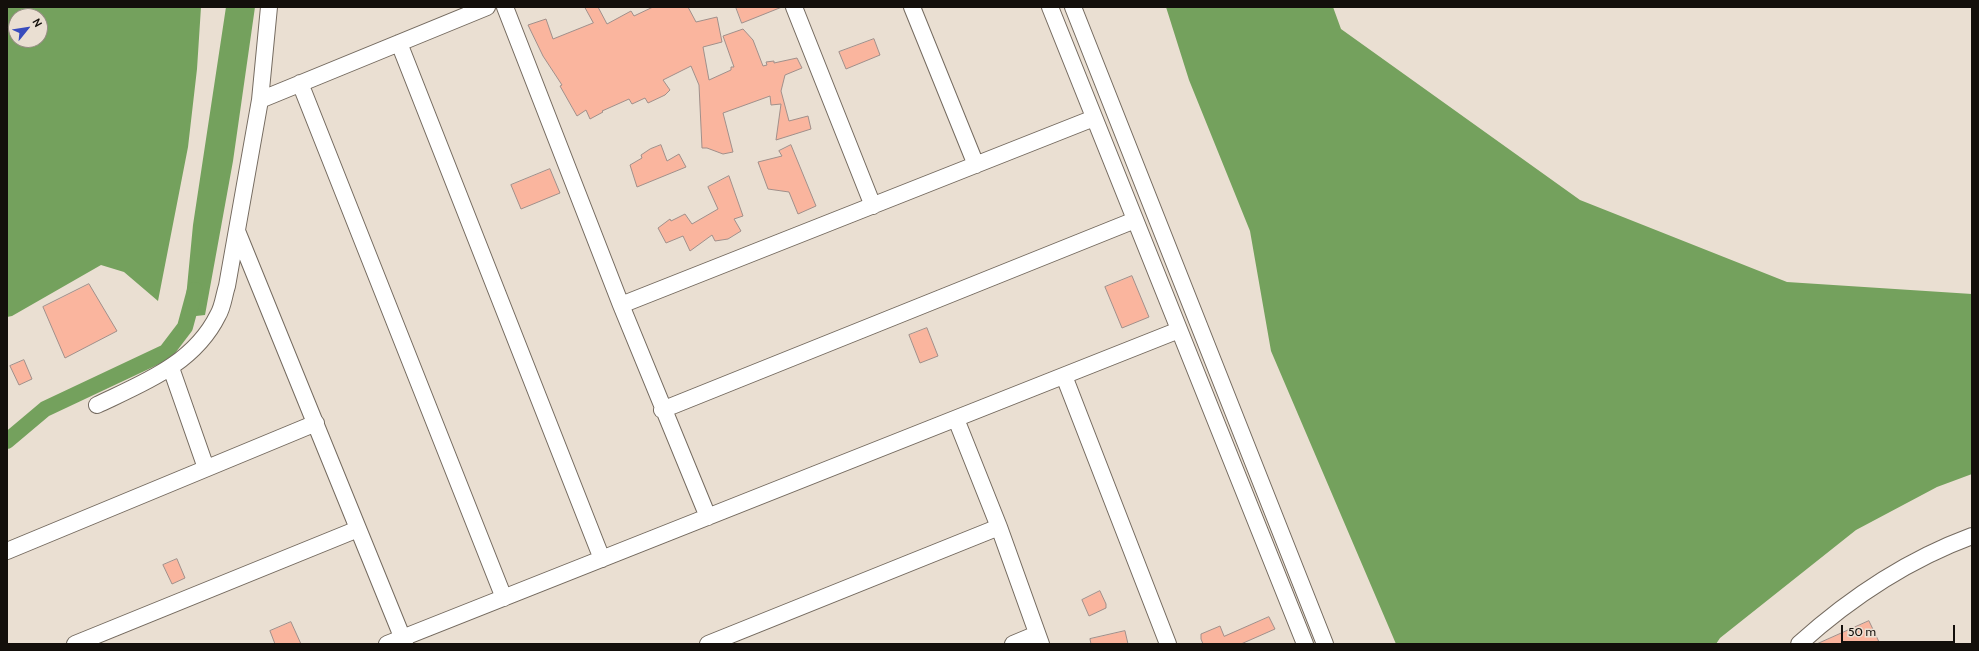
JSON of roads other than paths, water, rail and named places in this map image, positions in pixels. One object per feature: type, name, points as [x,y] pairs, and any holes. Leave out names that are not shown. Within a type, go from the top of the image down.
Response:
[{"type":"street","points":[[97,406],[171,368],[198,345],[208,334],[219,314],[227,286],[260,100],[269,7]]},
{"type":"street","points":[[260,100],[487,7]]},
{"type":"street","points":[[505,7],[662,410],[708,517]]},
{"type":"street","points":[[794,7],[872,206]]},
{"type":"street","points":[[912,7],[976,165]]},
{"type":"street","points":[[1050,7],[1305,644]]},
{"type":"street","points":[[1073,7],[1325,644]]},
{"type":"street","points":[[399,43],[602,559]]},
{"type":"street","points":[[300,83],[504,598]]},
{"type":"street","points":[[621,305],[1094,118]]},
{"type":"street","points":[[662,410],[1135,220]]},
{"type":"street","points":[[237,230],[404,641]]},
{"type":"street","points":[[387,644],[404,641],[504,598],[1179,330]]},
{"type":"street","points":[[171,368],[206,468]]},
{"type":"street","points":[[1064,376],[1168,644]]},
{"type":"street","points":[[956,418],[999,527],[1039,639],[1013,644]]},
{"type":"street","points":[[7,551],[316,423]]},
{"type":"street","points":[[708,644],[999,527]]},
{"type":"street","points":[[75,644],[358,529]]},
{"type":"street","points":[[1799,644],[1844,606],[1889,576],[1942,547],[1972,536]]},
{"type":"waterway","points":[[7,441],[45,409],[166,352],[185,327],[195,290]]}]
